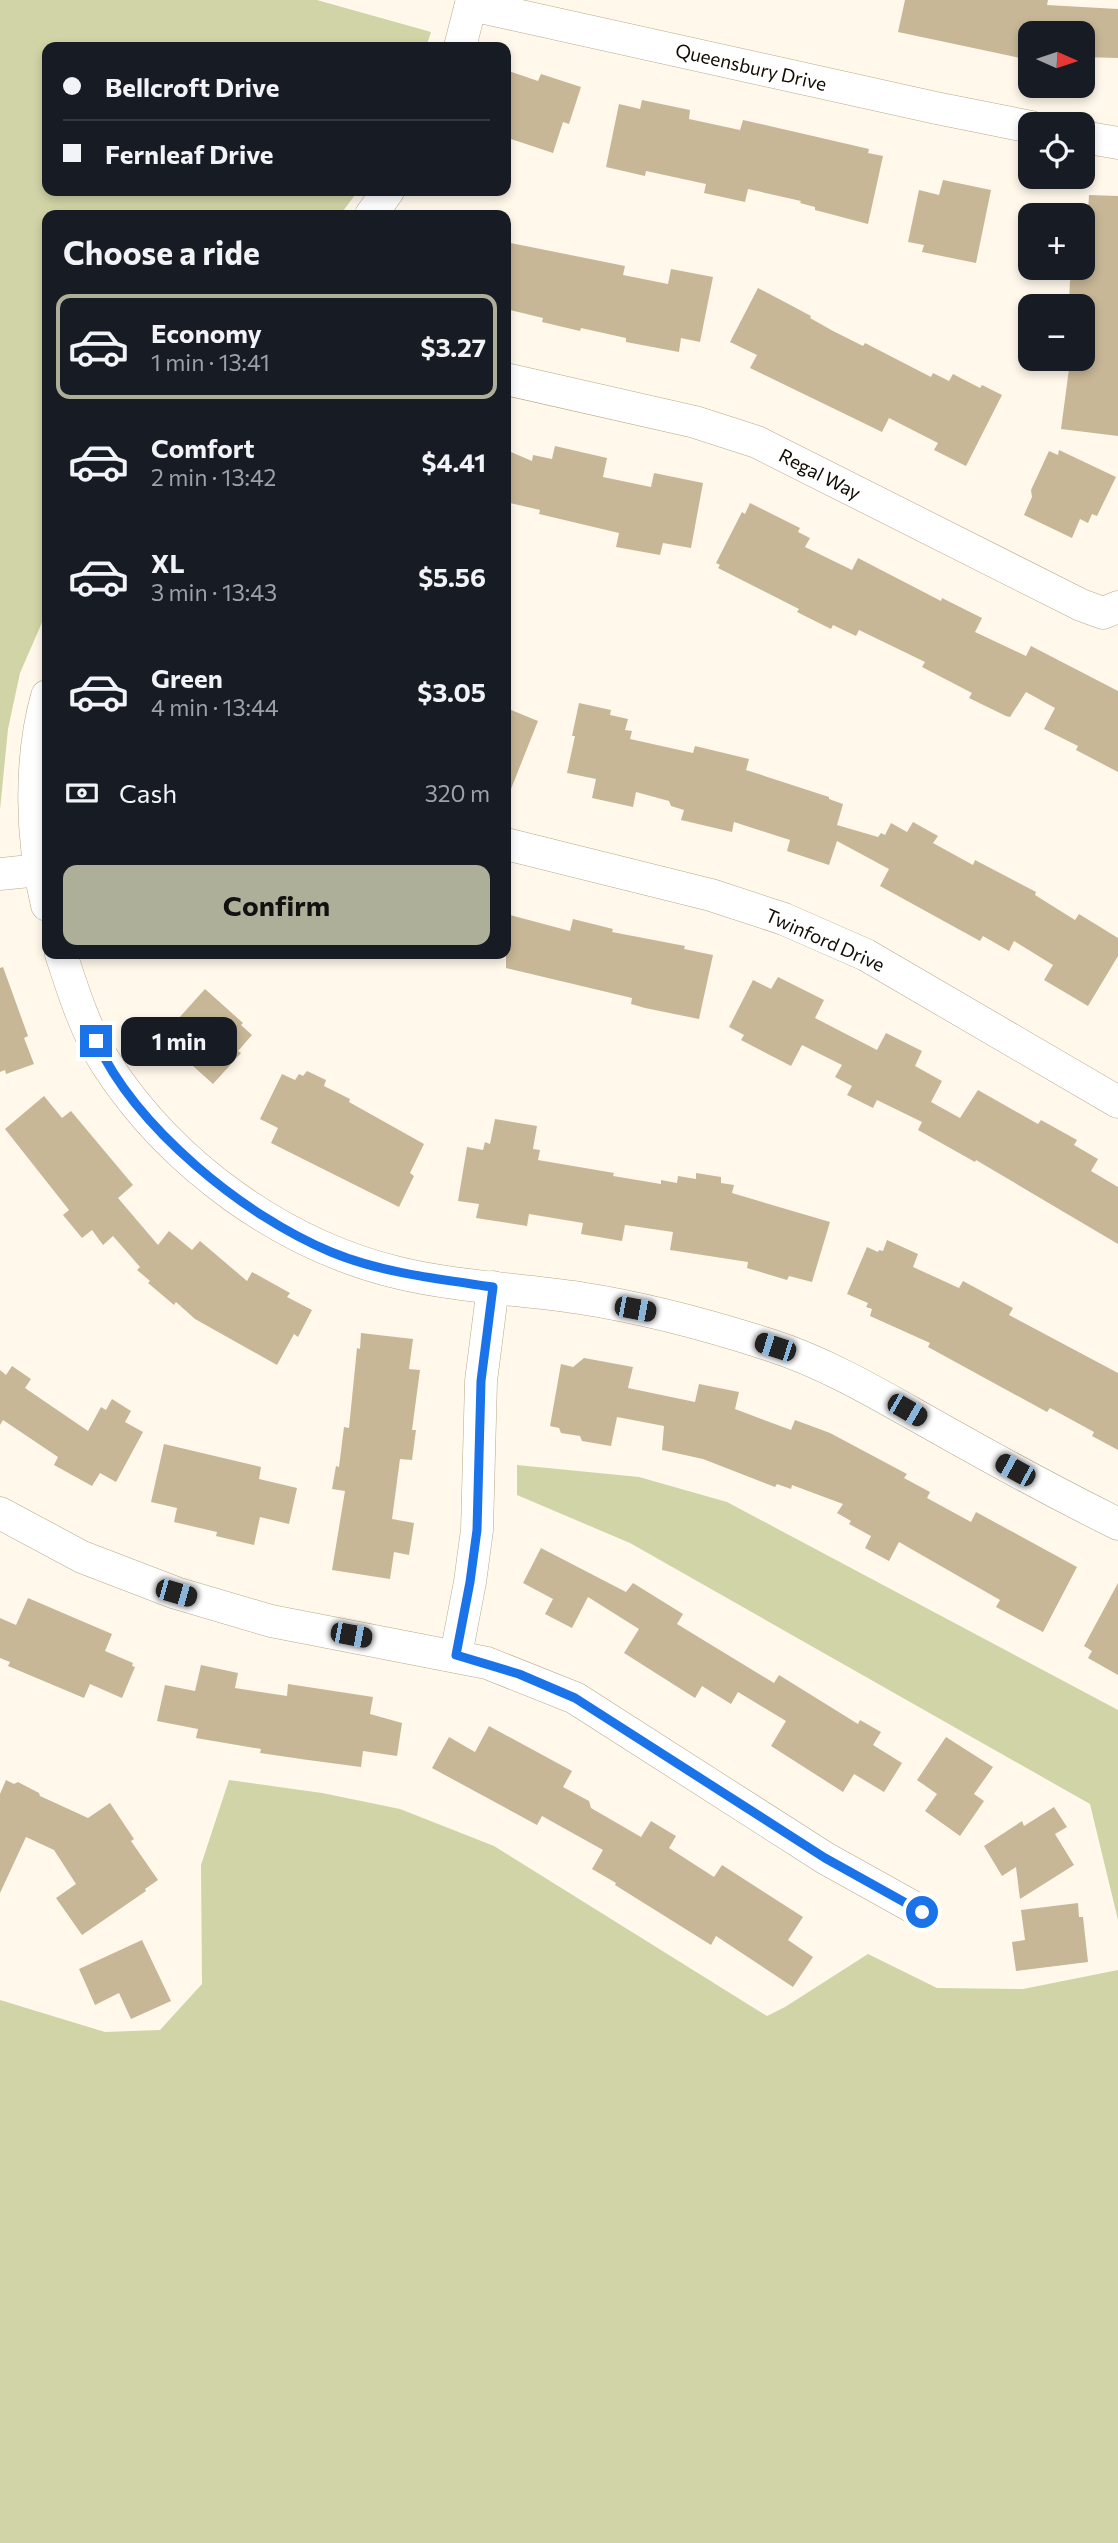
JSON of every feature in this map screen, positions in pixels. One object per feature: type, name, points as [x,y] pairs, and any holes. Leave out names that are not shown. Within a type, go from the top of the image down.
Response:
[{"type":"street","points":[[461,42],[472,2]]},
{"type":"street","name":"Queensbury Drive","points":[[472,2],[896,100],[1018,124]]},
{"type":"street","points":[[1095,138],[1118,143]]},
{"type":"street","name":"Regal Way","points":[[511,380],[695,422],[757,442],[1081,605],[1103,612],[1118,607]]},
{"type":"street","points":[[42,723],[34,804],[38,870],[42,886]]},
{"type":"street","name":"Twinford Drive","points":[[511,846],[711,895],[784,919],[866,955],[1118,1101]]},
{"type":"street","points":[[0,874],[38,870]]},
{"type":"street","points":[[63,959],[76,999],[106,1063],[143,1113],[220,1186],[272,1221],[330,1251],[399,1273],[581,1298],[718,1328],[775,1347],[842,1373],[1118,1524]]},
{"type":"street","points":[[456,1655],[477,1530],[481,1381],[493,1287]]},
{"type":"street","points":[[0,1513],[82,1557],[176,1593],[271,1621],[456,1655],[519,1674],[575,1698],[825,1858],[922,1912]]},
{"type":"green space","points":[[0,0],[317,0],[431,32],[428,42],[42,42],[42,196],[354,196],[344,210],[42,210],[42,622],[20,673],[8,729],[0,810]]},
{"type":"green space","points":[[517,1465],[639,1477],[727,1502],[1118,1710],[1118,1920],[1090,1804],[630,1543],[517,1495]]},
{"type":"green space","points":[[229,1780],[322,1793],[400,1809],[494,1846],[767,2016],[868,1954],[937,1988],[1023,1989],[1118,1970],[1118,2543],[0,2543],[0,2000],[105,2032],[160,2030],[202,1984],[201,1865]]},
{"type":"building","points":[[905,0],[1048,0],[1047,5],[1118,9],[1118,58],[1096,57],[1096,21],[1018,21],[1018,58],[898,32]]},
{"type":"building","points":[[511,72],[538,81],[541,74],[581,87],[569,124],[563,122],[553,153],[511,139]]},
{"type":"building","points":[[642,100],[690,110],[689,119],[740,130],[743,120],[869,149],[868,153],[883,156],[868,224],[815,210],[815,207],[800,203],[801,201],[748,189],[745,202],[704,193],[706,184],[646,171],[645,176],[606,167],[619,104],[640,109]]},
{"type":"building","points":[[943,180],[991,190],[976,263],[922,252],[924,245],[908,242],[919,190],[939,195]]},
{"type":"building","points":[[1089,195],[1118,196],[1118,436],[1061,429],[1069,371],[1095,371],[1095,294],[1069,294],[1071,280],[1095,280],[1095,203],[1088,203]]},
{"type":"building","points":[[511,243],[625,266],[623,275],[668,284],[671,269],[713,277],[700,342],[681,338],[679,352],[626,342],[626,338],[581,328],[580,331],[542,322],[543,318],[511,310]]},
{"type":"building","points":[[758,288],[833,331],[863,346],[865,343],[931,377],[933,373],[949,381],[953,374],[980,388],[982,385],[1002,395],[966,466],[934,450],[938,443],[889,418],[882,432],[750,368],[757,355],[730,342]]},
{"type":"building","points":[[555,446],[607,458],[603,477],[651,487],[654,473],[703,483],[691,548],[663,543],[660,555],[616,547],[619,533],[539,514],[540,510],[511,503],[511,452],[532,461],[533,455],[552,459]]},
{"type":"building","points":[[1059,450],[1116,477],[1097,516],[1092,514],[1088,523],[1080,519],[1072,538],[1024,515],[1032,497],[1031,490],[1049,451],[1058,455]]},
{"type":"building","points":[[750,503],[800,528],[798,532],[810,538],[805,547],[852,570],[858,558],[941,601],[942,598],[982,618],[975,632],[1026,656],[1031,646],[1118,691],[1118,772],[1076,750],[1078,746],[1044,729],[1055,708],[1026,692],[1010,717],[1006,716],[969,698],[972,693],[922,667],[925,662],[859,630],[856,636],[833,625],[831,629],[797,612],[799,609],[718,568],[720,565],[716,563],[742,512],[745,514]]},
{"type":"building","points":[[579,703],[611,710],[610,715],[628,719],[625,730],[632,731],[630,739],[693,753],[695,746],[749,759],[746,770],[843,804],[837,825],[878,837],[881,833],[885,835],[891,823],[907,832],[913,822],[938,836],[933,843],[973,865],[975,860],[1036,892],[1035,895],[1075,920],[1079,914],[1118,938],[1118,956],[1088,1006],[1044,980],[1053,965],[1014,941],[1009,951],[983,936],[980,941],[880,886],[889,869],[837,841],[829,865],[787,851],[790,840],[734,822],[732,832],[681,820],[684,810],[671,806],[669,801],[636,792],[633,807],[592,798],[596,779],[567,773]]},
{"type":"building","points":[[511,710],[538,721],[511,789]]},
{"type":"building","points":[[511,915],[570,931],[573,919],[613,929],[612,932],[685,946],[684,949],[713,955],[699,1019],[631,1004],[632,998],[506,968],[506,959],[511,959]]},
{"type":"building","points":[[3,967],[28,1036],[24,1038],[34,1064],[6,1074],[5,1070],[0,1072],[0,968]]},
{"type":"building","points":[[778,977],[824,1000],[815,1018],[877,1050],[886,1033],[922,1051],[915,1066],[942,1081],[931,1102],[960,1118],[978,1090],[1038,1124],[1041,1120],[1077,1140],[1074,1145],[1098,1159],[1091,1171],[1118,1187],[1118,1244],[976,1160],[975,1162],[918,1130],[922,1122],[877,1100],[873,1108],[847,1095],[852,1086],[835,1077],[842,1065],[802,1045],[791,1066],[741,1040],[744,1035],[729,1027],[753,980],[771,989]]},
{"type":"building","points":[[205,989],[243,1023],[241,1025],[252,1035],[238,1051],[241,1053],[213,1084],[182,1056],[190,1048],[169,1029]]},
{"type":"building","points":[[307,1071],[326,1080],[324,1086],[350,1099],[349,1102],[424,1144],[410,1173],[414,1176],[399,1207],[271,1143],[278,1128],[260,1119],[282,1074],[295,1080],[299,1074],[303,1076]]},
{"type":"building","points":[[44,1096],[62,1118],[71,1111],[133,1185],[118,1198],[158,1245],[169,1231],[192,1250],[200,1241],[247,1281],[252,1272],[290,1293],[287,1297],[312,1310],[298,1337],[294,1334],[277,1365],[195,1319],[176,1302],[174,1305],[148,1283],[150,1281],[137,1270],[140,1267],[113,1236],[103,1245],[92,1230],[82,1238],[63,1215],[69,1210],[5,1129]]},
{"type":"building","points":[[495,1119],[537,1126],[533,1149],[540,1150],[538,1160],[661,1184],[661,1180],[677,1183],[678,1176],[696,1179],[696,1173],[721,1177],[721,1183],[734,1185],[732,1193],[830,1222],[812,1282],[789,1276],[787,1280],[747,1268],[748,1262],[670,1250],[673,1232],[625,1225],[622,1241],[581,1234],[583,1223],[529,1214],[527,1226],[476,1218],[479,1204],[458,1201],[467,1147],[483,1150],[485,1142],[490,1144]]},
{"type":"building","points":[[887,1240],[918,1254],[913,1267],[959,1288],[963,1281],[1013,1308],[1009,1315],[1118,1373],[1118,1450],[1092,1436],[1094,1432],[1050,1408],[1047,1412],[928,1347],[930,1343],[870,1316],[872,1309],[866,1307],[868,1303],[847,1294],[867,1247],[878,1252],[883,1251]]},
{"type":"building","points":[[361,1333],[413,1339],[409,1369],[420,1370],[412,1430],[416,1430],[412,1460],[400,1459],[392,1519],[414,1523],[409,1555],[394,1552],[390,1579],[332,1570],[345,1491],[332,1489],[336,1466],[339,1467],[344,1427],[349,1428]]},
{"type":"building","points":[[584,1358],[633,1367],[628,1388],[695,1402],[699,1384],[739,1392],[735,1409],[791,1430],[795,1420],[830,1433],[907,1474],[904,1478],[930,1492],[927,1498],[971,1522],[976,1512],[1077,1567],[1043,1632],[996,1607],[1000,1600],[899,1542],[889,1561],[865,1548],[871,1536],[849,1524],[851,1521],[837,1513],[843,1504],[792,1485],[791,1489],[777,1484],[775,1487],[703,1459],[662,1450],[664,1426],[617,1417],[611,1446],[582,1441],[580,1436],[561,1433],[559,1428],[550,1426],[561,1364],[573,1367]]},
{"type":"building","points":[[12,1366],[31,1379],[25,1388],[88,1431],[101,1407],[106,1410],[112,1399],[131,1411],[125,1422],[143,1432],[116,1482],[100,1473],[92,1486],[54,1465],[58,1457],[3,1420],[0,1425],[0,1370],[6,1375]]},
{"type":"building","points":[[164,1444],[261,1467],[259,1479],[297,1488],[289,1524],[260,1517],[254,1545],[216,1536],[217,1532],[174,1522],[177,1508],[151,1502]]},
{"type":"building","points":[[541,1548],[626,1592],[633,1583],[683,1614],[677,1624],[774,1683],[779,1675],[858,1724],[860,1720],[881,1732],[873,1745],[902,1763],[884,1792],[854,1774],[843,1792],[771,1746],[786,1721],[738,1692],[731,1704],[702,1686],[695,1698],[624,1653],[639,1629],[588,1597],[572,1628],[545,1614],[553,1599],[523,1583]]},
{"type":"building","points":[[1118,1583],[1118,1675],[1088,1658],[1092,1651],[1084,1646]]},
{"type":"building","points":[[28,1598],[112,1634],[105,1651],[133,1663],[132,1666],[135,1667],[122,1698],[90,1684],[84,1698],[8,1666],[10,1662],[0,1658],[0,1618],[16,1625]]},
{"type":"building","points":[[201,1665],[238,1673],[235,1688],[287,1696],[288,1684],[373,1697],[370,1714],[402,1723],[397,1756],[363,1751],[361,1767],[260,1753],[261,1749],[196,1738],[198,1729],[157,1721],[165,1685],[195,1691]]},
{"type":"building","points":[[489,1726],[572,1771],[563,1787],[589,1801],[591,1808],[641,1837],[651,1821],[676,1836],[669,1848],[714,1877],[722,1865],[803,1917],[788,1940],[813,1957],[793,1987],[716,1936],[711,1945],[592,1869],[603,1850],[542,1816],[537,1825],[432,1768],[449,1737],[475,1752]]},
{"type":"building","points":[[946,1737],[993,1767],[974,1794],[984,1801],[960,1836],[925,1811],[937,1794],[917,1780]]},
{"type":"building","points":[[6,1780],[14,1784],[18,1782],[40,1796],[88,1818],[110,1803],[134,1839],[131,1841],[158,1880],[82,1935],[56,1898],[76,1884],[54,1850],[26,1837],[0,1893],[0,1794]]},
{"type":"building","points":[[1054,1807],[1067,1827],[1055,1834],[1074,1865],[1020,1899],[1016,1867],[1002,1876],[984,1846],[1022,1821],[1024,1826]]},
{"type":"building","points":[[1078,1903],[1079,1917],[1083,1917],[1088,1962],[1016,1971],[1012,1942],[1025,1940],[1021,1910]]},
{"type":"building","points":[[142,1940],[171,2001],[131,2019],[119,1993],[95,2005],[79,1969]]},
{"type":"route","points":[[96,1041],[106,1063],[143,1113],[220,1186],[272,1221],[330,1251],[399,1273],[493,1287],[481,1381],[477,1530],[456,1655],[519,1674],[575,1698],[825,1858],[922,1912]]}]
